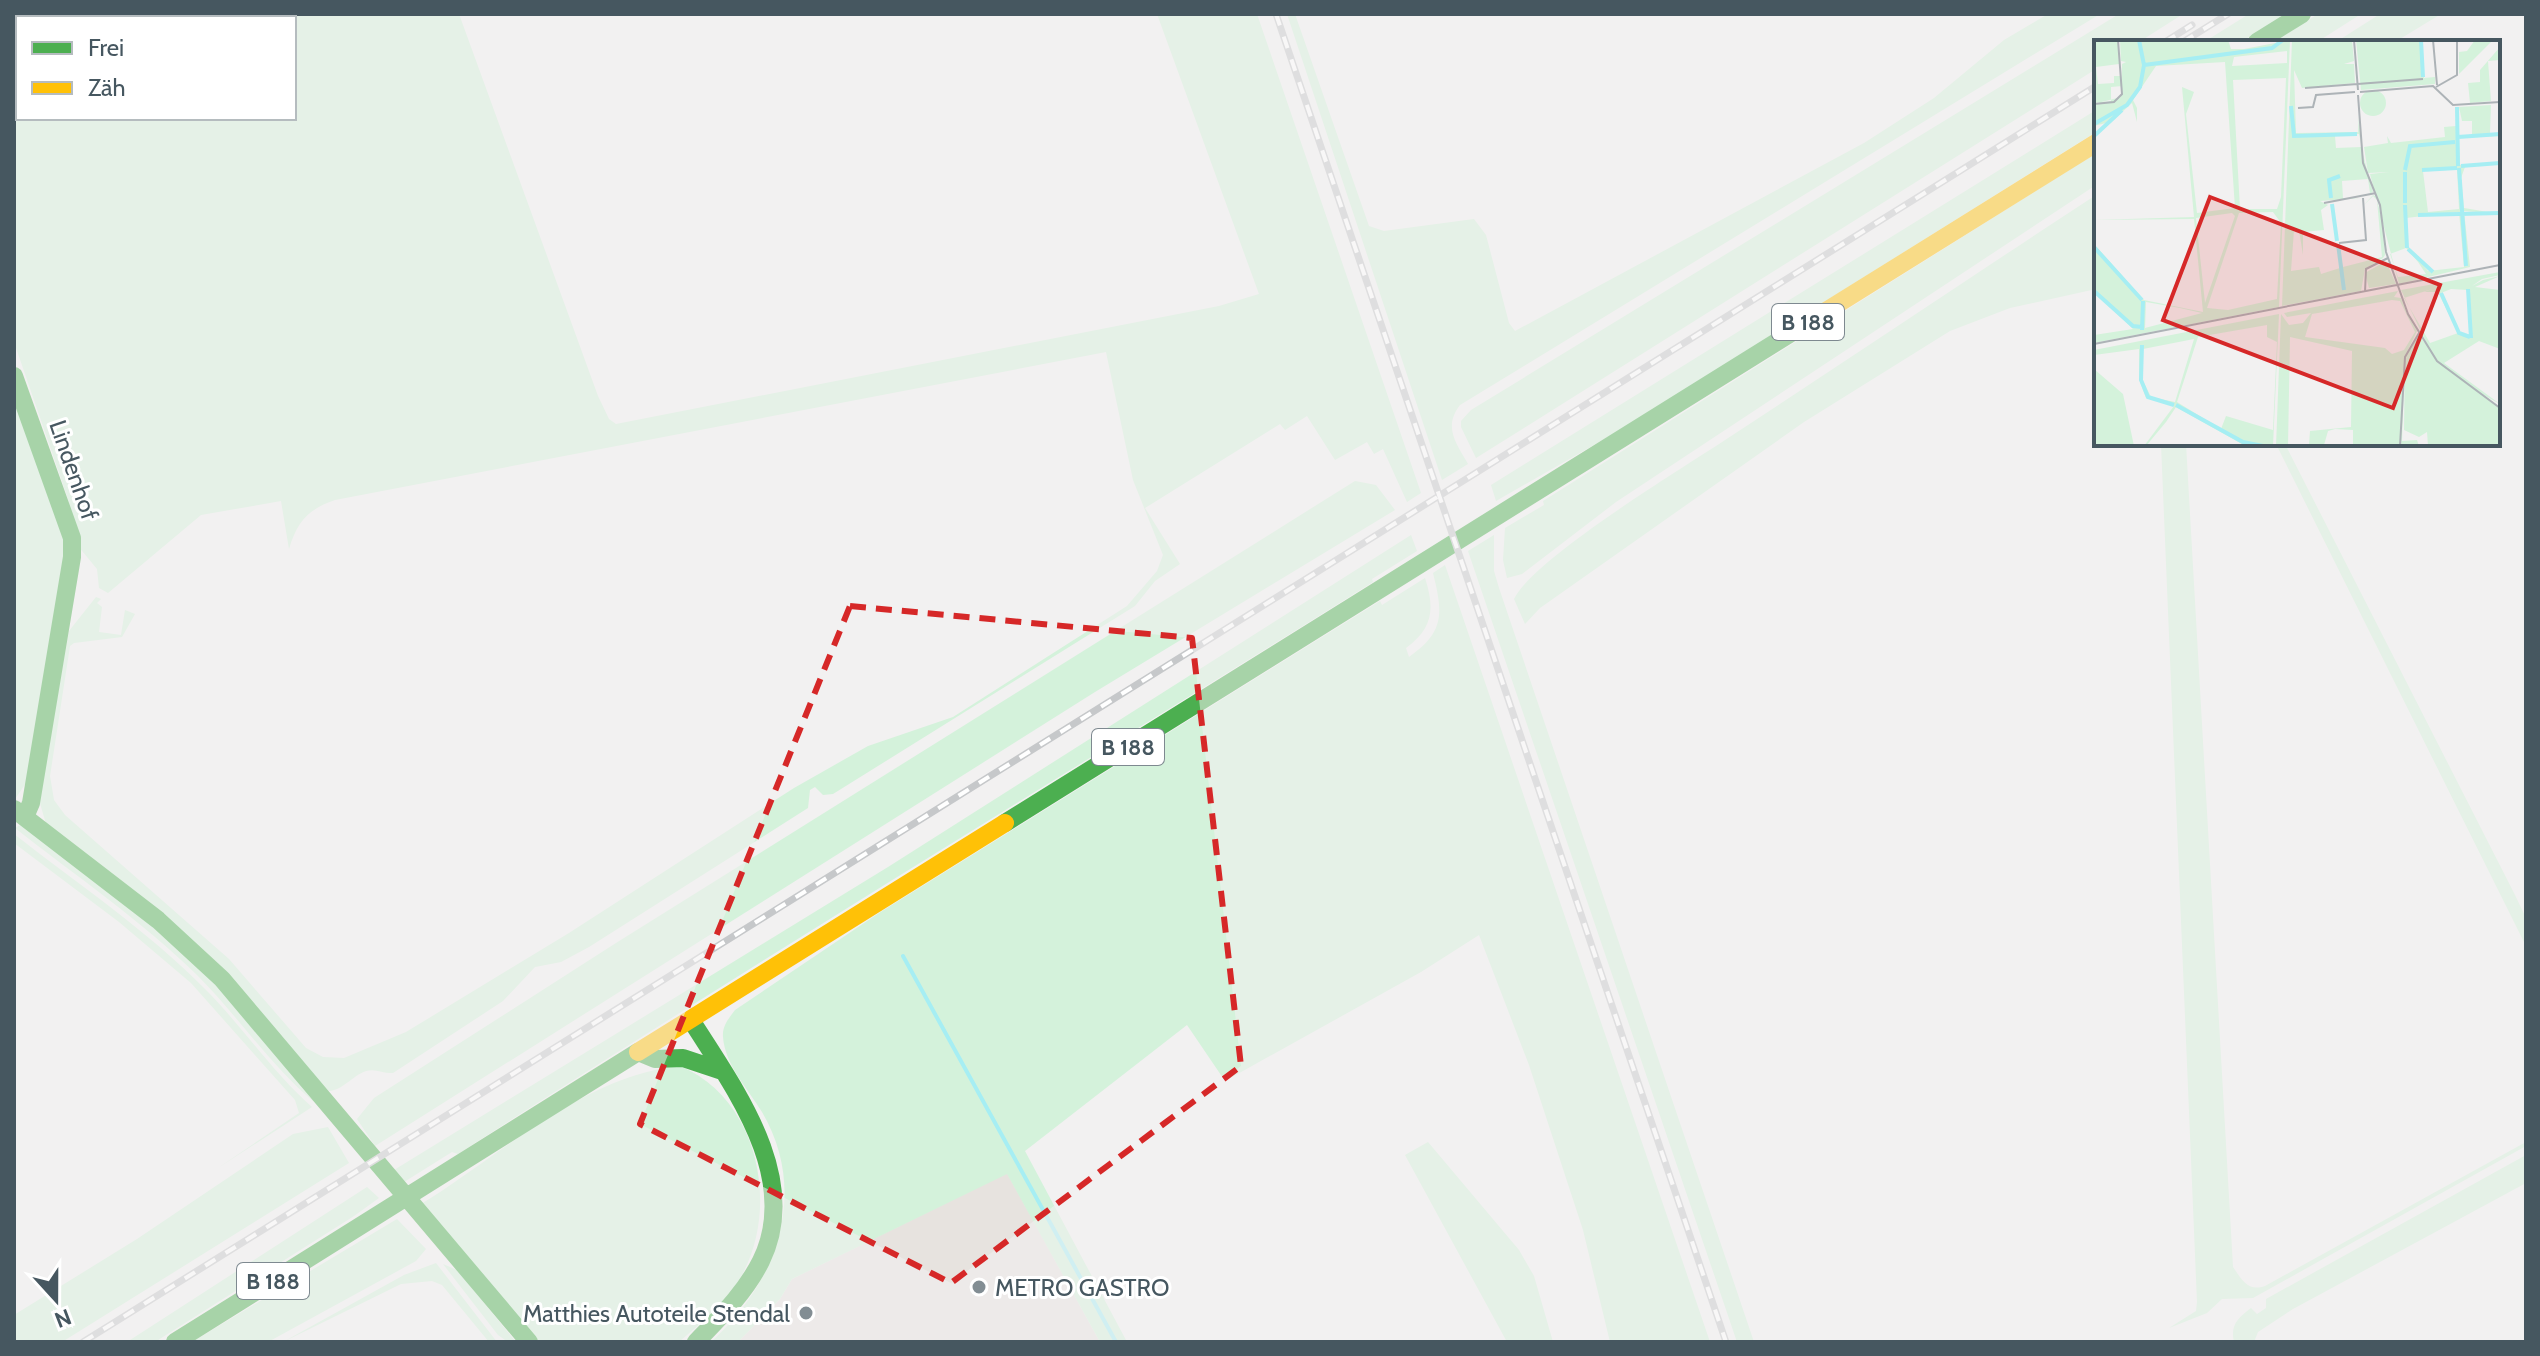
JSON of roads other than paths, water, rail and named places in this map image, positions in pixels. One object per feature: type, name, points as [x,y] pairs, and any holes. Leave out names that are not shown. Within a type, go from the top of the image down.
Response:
[{"type":"main road","points":[[2260,40],[2302,14]]},
{"type":"main road","name":"B 188","points":[[175,1342],[2094,144]]},
{"type":"main road","name":"Lindenhof","points":[[14,376],[72,538],[72,557],[31,803],[20,813]]},
{"type":"main road","points":[[20,813],[158,920],[222,979],[529,1342]]},
{"type":"main road","points":[[691,1020],[751,1115],[764,1145],[771,1171],[773,1210],[767,1245],[748,1287],[724,1317],[696,1342]]},
{"type":"main road","points":[[638,1052],[655,1059],[683,1058],[722,1071]]},
{"type":"waterway","points":[[903,956],[1116,1342]]},
{"type":"railway","points":[[1276,14],[1726,1342]]},
{"type":"railway","points":[[2186,40],[2228,14]]},
{"type":"railway","points":[[2168,40],[2192,25]]},
{"type":"railway","points":[[83,1342],[2094,87]]},
{"type":"place","name":"METRO GASTRO","points":[[979,1287]]},
{"type":"place","name":"Matthies Autoteile Stendal","points":[[806,1313]]}]
